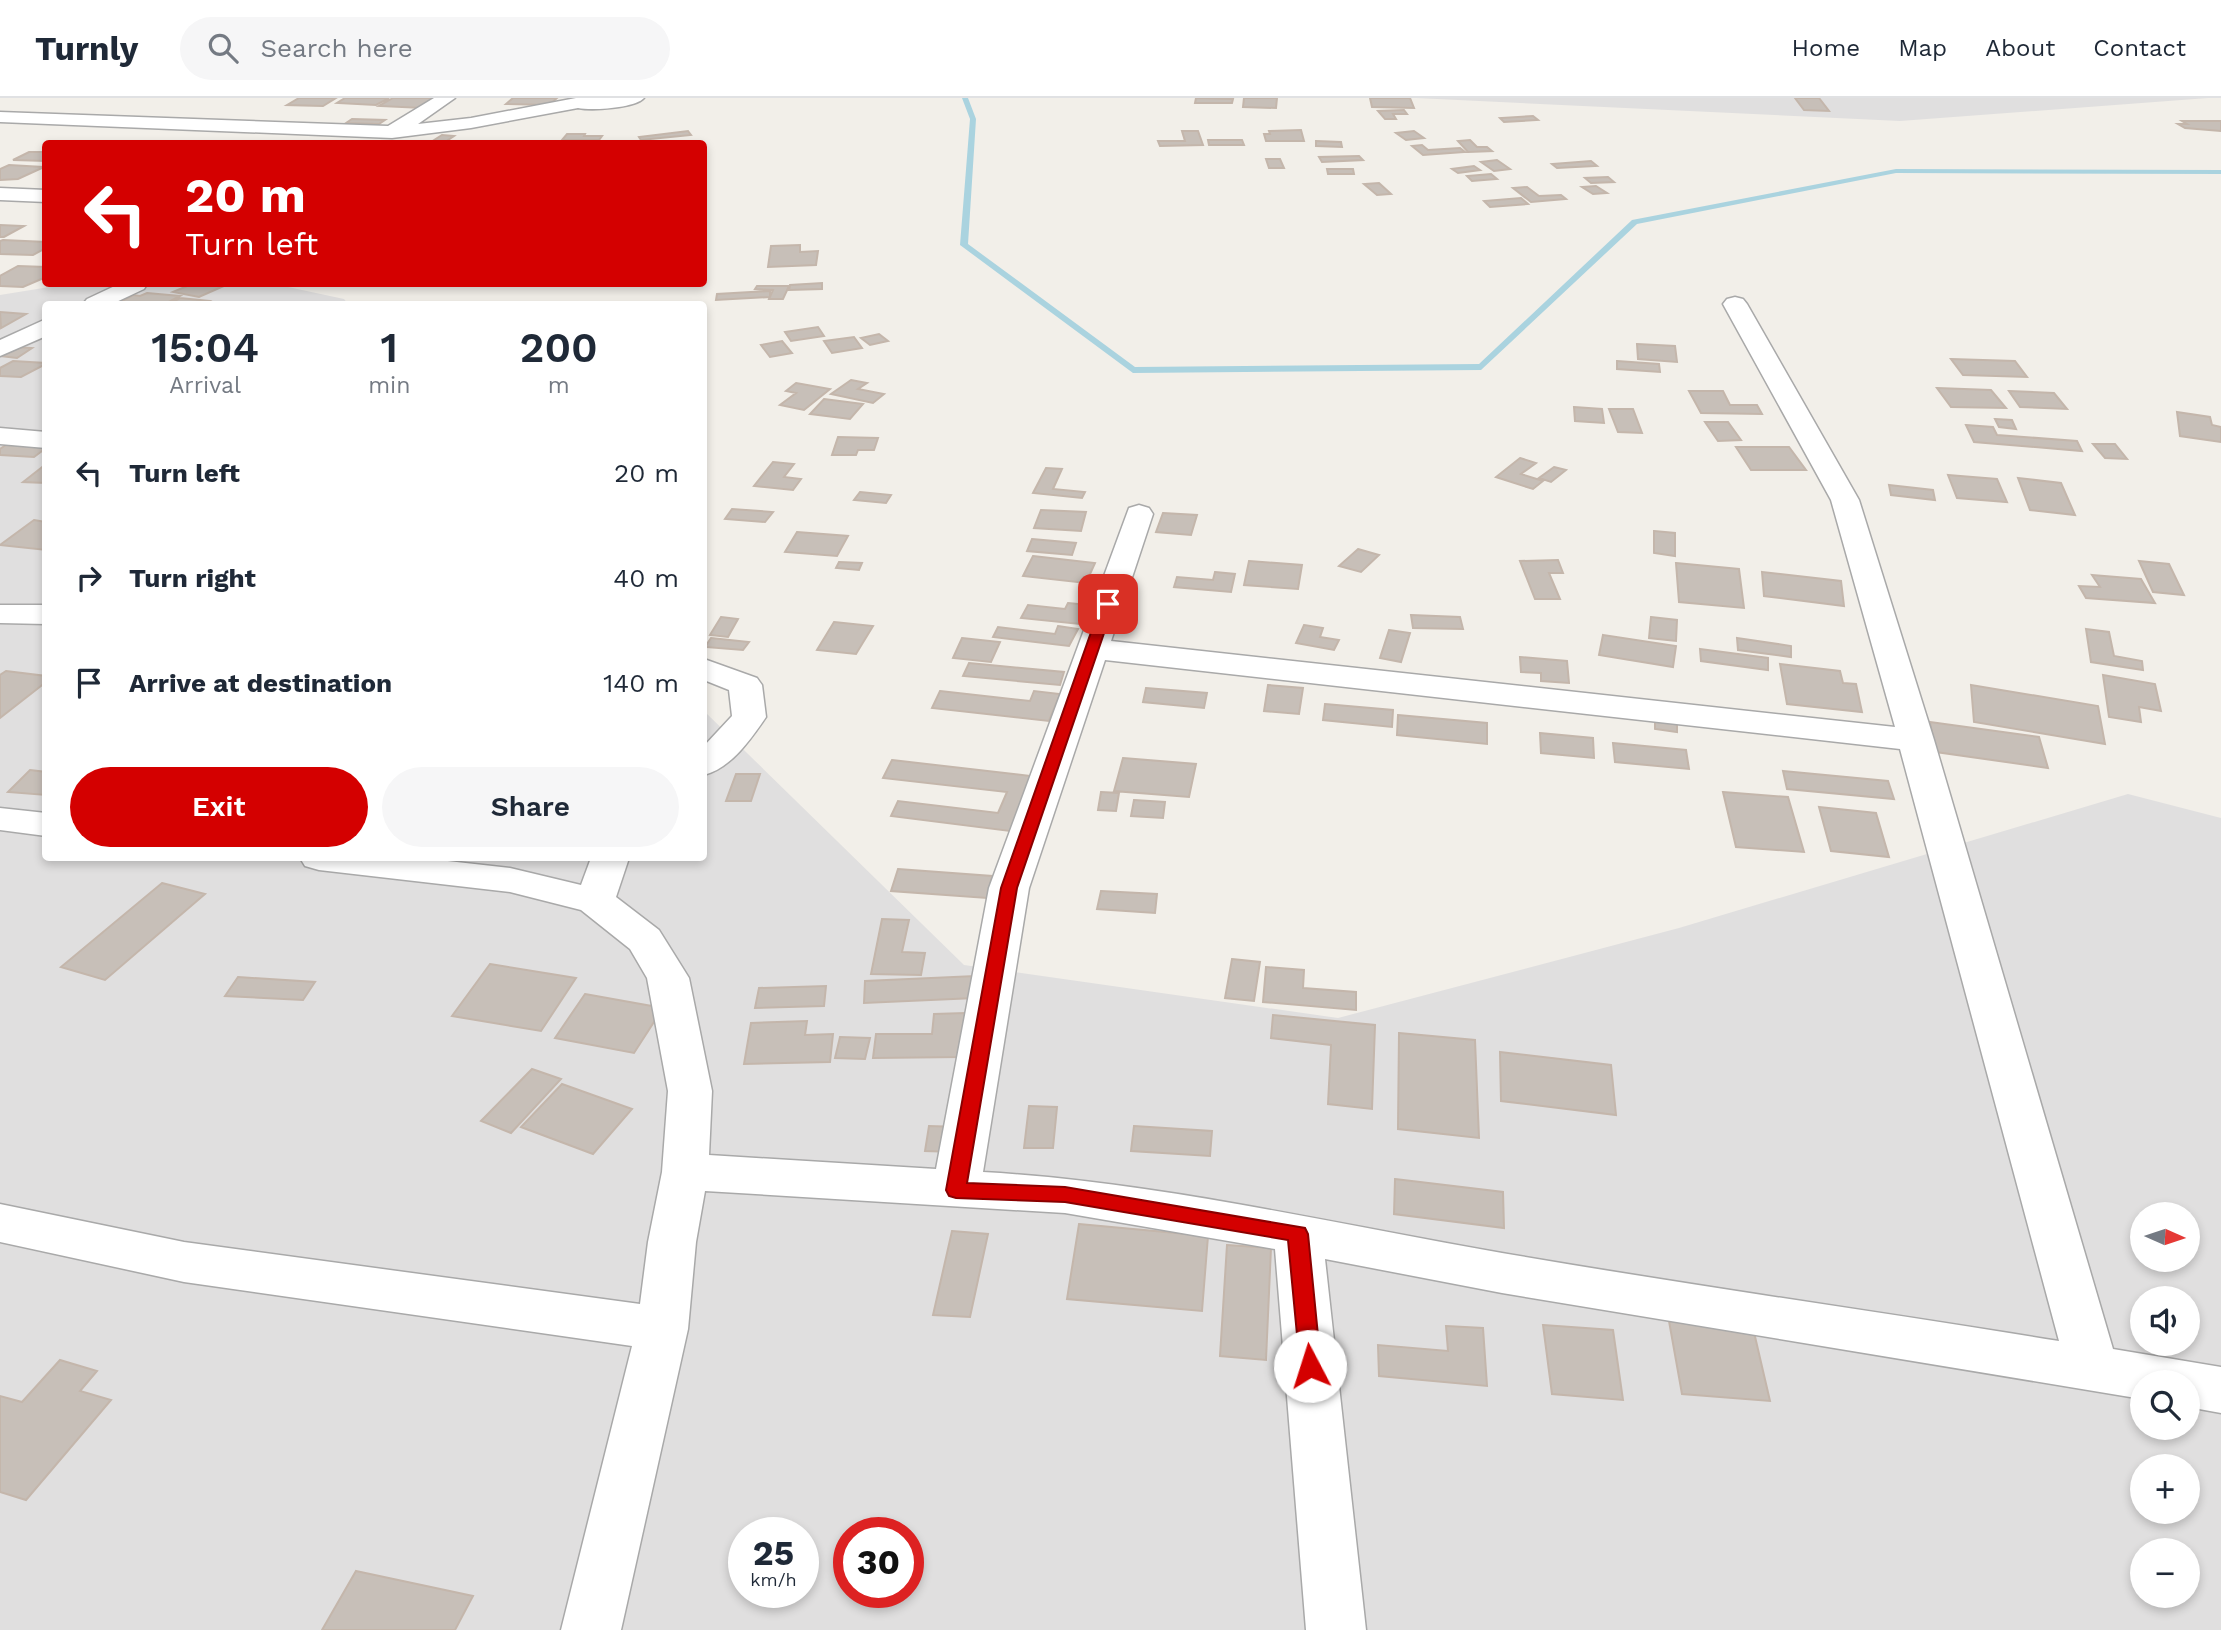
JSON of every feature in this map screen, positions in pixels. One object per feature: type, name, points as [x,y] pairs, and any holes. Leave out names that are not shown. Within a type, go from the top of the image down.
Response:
[{"type":"street","points":[[0,117],[41,98]]},
{"type":"street","points":[[380,140],[446,98]]},
{"type":"street","points":[[0,117],[270,125],[392,132],[471,123],[578,103],[589,105],[635,98]]},
{"type":"street","points":[[0,194],[42,196]]},
{"type":"street","points":[[101,301],[130,287]]},
{"type":"street","points":[[1735,304],[1845,500],[1916,740],[2093,1369]]},
{"type":"street","points":[[0,349],[42,328]]},
{"type":"street","points":[[0,436],[42,440]]},
{"type":"street","points":[[956,1190],[1009,888],[1139,514]]},
{"type":"street","points":[[3,616],[42,615]]},
{"type":"street","points":[[1092,649],[1916,740]]},
{"type":"street","points":[[707,670],[745,685],[749,716],[725,746],[707,761]]},
{"type":"street","points":[[0,819],[42,824]]},
{"type":"street","points":[[345,861],[510,880],[595,901],[645,940],[668,978],[690,1091],[685,1172],[672,1242],[662,1329],[591,1630]]},
{"type":"street","points":[[595,901],[609,861]]},
{"type":"street","points":[[685,1172],[1065,1195],[1298,1234],[1502,1273],[2130,1375]]},
{"type":"street","points":[[0,1223],[184,1262],[662,1329]]},
{"type":"street","points":[[1298,1234],[1336,1630]]},
{"type":"street","points":[[2200,1386],[2221,1390]]},
{"type":"shaded area","points":[[1416,98],[2208,98],[1900,121]]},
{"type":"shaded area","points":[[49,287],[288,287],[346,301],[42,301],[42,861],[707,861],[707,714],[964,965],[1338,1018],[1679,928],[2128,794],[2221,818],[2221,1630],[0,1630],[0,295]]},
{"type":"building","points":[[299,98],[336,98],[323,106],[287,105]]},
{"type":"building","points":[[345,98],[389,98],[376,105],[337,103]]},
{"type":"building","points":[[393,98],[439,98],[423,108],[379,106]]},
{"type":"building","points":[[513,98],[557,98],[549,105],[506,104]]},
{"type":"building","points":[[1196,98],[1233,99],[1232,103],[1195,103]]},
{"type":"building","points":[[1244,98],[1277,98],[1276,108],[1243,107]]},
{"type":"building","points":[[1370,98],[1410,98],[1414,108],[1372,107]]},
{"type":"building","points":[[1795,98],[1819,98],[1829,111],[1804,110]]},
{"type":"building","points":[[1404,110],[1407,114],[1393,114],[1396,119],[1385,119],[1378,111]]},
{"type":"building","points":[[1533,116],[1538,120],[1504,122],[1500,118]]},
{"type":"building","points":[[352,119],[385,120],[379,124],[346,123]]},
{"type":"building","points":[[2182,121],[2221,121],[2221,131],[2185,128],[2178,124],[2187,124]]},
{"type":"building","points":[[1301,130],[1304,141],[1266,141],[1264,134],[1270,134],[1269,131]]},
{"type":"building","points":[[688,131],[691,135],[641,140],[639,137]]},
{"type":"building","points":[[1182,131],[1198,131],[1203,145],[1160,146],[1158,141],[1185,141]]},
{"type":"building","points":[[1414,131],[1424,138],[1406,140],[1396,133]]},
{"type":"building","points":[[567,134],[602,136],[599,140],[562,140]]},
{"type":"building","points":[[442,135],[454,136],[448,140],[434,140]]},
{"type":"building","points":[[1208,140],[1242,140],[1244,145],[1209,145]]},
{"type":"building","points":[[1470,140],[1477,147],[1487,147],[1492,151],[1468,152],[1458,141]]},
{"type":"building","points":[[1316,141],[1341,142],[1342,147],[1316,146]]},
{"type":"building","points":[[1422,145],[1428,150],[1460,148],[1465,152],[1423,155],[1412,146]]},
{"type":"building","points":[[29,152],[42,152],[42,161],[13,160]]},
{"type":"building","points":[[1359,156],[1363,160],[1322,162],[1319,157]]},
{"type":"building","points":[[1266,159],[1280,159],[1284,168],[1269,168]]},
{"type":"building","points":[[1497,160],[1510,169],[1494,171],[1481,162]]},
{"type":"building","points":[[1591,161],[1597,166],[1557,168],[1552,164]]},
{"type":"building","points":[[9,165],[42,167],[18,179],[0,180],[0,169]]},
{"type":"building","points":[[1474,166],[1480,170],[1458,173],[1452,169]]},
{"type":"building","points":[[1327,169],[1353,169],[1354,174],[1328,174]]},
{"type":"building","points":[[1491,174],[1497,179],[1472,181],[1467,176]]},
{"type":"building","points":[[1608,177],[1614,182],[1591,183],[1585,178]]},
{"type":"building","points":[[1379,183],[1391,194],[1377,195],[1364,184]]},
{"type":"building","points":[[1596,186],[1607,193],[1593,194],[1582,187]]},
{"type":"building","points":[[1527,187],[1539,196],[1561,195],[1566,199],[1531,202],[1513,188]]},
{"type":"building","points":[[1521,198],[1528,204],[1490,207],[1484,201]]},
{"type":"building","points":[[0,225],[24,226],[0,237]]},
{"type":"building","points":[[0,241],[42,242],[42,250],[33,255],[0,254]]},
{"type":"building","points":[[800,245],[800,252],[818,251],[816,265],[768,267],[771,246]]},
{"type":"building","points":[[18,266],[42,267],[42,279],[23,287],[0,286],[0,276]]},
{"type":"building","points":[[822,283],[822,289],[789,290],[790,285]]},
{"type":"building","points":[[757,286],[789,286],[783,299],[769,299],[773,290],[755,289]]},
{"type":"building","points":[[185,287],[222,287],[199,297],[173,292]]},
{"type":"building","points":[[770,291],[770,297],[716,300],[717,294]]},
{"type":"building","points":[[147,293],[180,296],[171,301],[122,301],[133,295]]},
{"type":"building","points":[[180,298],[209,301],[174,301]]},
{"type":"building","points":[[0,312],[26,314],[1,328]]},
{"type":"building","points":[[818,327],[824,336],[791,341],[785,332]]},
{"type":"building","points":[[879,334],[888,341],[870,345],[861,338]]},
{"type":"building","points":[[854,337],[862,348],[832,353],[824,341]]},
{"type":"building","points":[[782,341],[792,353],[770,357],[761,345]]},
{"type":"building","points":[[1637,344],[1675,346],[1677,362],[1638,359]]},
{"type":"building","points":[[15,347],[32,348],[17,358],[0,356]]},
{"type":"building","points":[[1951,359],[2015,361],[2027,377],[1963,375]]},
{"type":"building","points":[[13,361],[42,363],[42,366],[21,377],[0,376],[0,368]]},
{"type":"building","points":[[1617,361],[1659,364],[1660,372],[1617,369]]},
{"type":"building","points":[[851,380],[867,383],[858,389],[884,394],[873,403],[831,394]]},
{"type":"building","points":[[796,383],[830,389],[804,410],[780,405],[796,393],[786,391]]},
{"type":"building","points":[[1937,388],[1991,390],[2006,408],[1951,407]]},
{"type":"building","points":[[1689,391],[1723,391],[1730,405],[1757,405],[1762,414],[1701,413]]},
{"type":"building","points":[[2009,391],[2054,393],[2067,409],[2020,407]]},
{"type":"building","points":[[824,399],[863,404],[850,419],[810,414]]},
{"type":"building","points":[[1574,407],[1602,409],[1604,423],[1575,421]]},
{"type":"building","points":[[1609,409],[1633,409],[1642,433],[1618,432]]},
{"type":"building","points":[[2177,412],[2210,417],[2212,425],[2221,427],[2221,442],[2180,436]]},
{"type":"building","points":[[1995,419],[2012,420],[2016,429],[1999,427]]},
{"type":"building","points":[[1705,422],[1728,422],[1741,440],[1718,441]]},
{"type":"building","points":[[1966,425],[1993,427],[1997,435],[2077,441],[2082,451],[1974,442]]},
{"type":"building","points":[[838,437],[878,438],[874,450],[858,450],[856,455],[832,455]]},
{"type":"building","points":[[2093,444],[2115,444],[2127,459],[2105,458]]},
{"type":"building","points":[[6,445],[42,446],[42,451],[34,457],[0,455],[0,449]]},
{"type":"building","points":[[1736,447],[1789,447],[1806,470],[1751,470]]},
{"type":"building","points":[[1520,458],[1536,463],[1521,474],[1543,481],[1533,489],[1496,477]]},
{"type":"building","points":[[773,462],[794,464],[784,477],[801,479],[793,490],[754,486]]},
{"type":"building","points":[[42,467],[42,483],[23,482]]},
{"type":"building","points":[[1554,467],[1566,470],[1551,482],[1539,478]]},
{"type":"building","points":[[1046,468],[1062,469],[1053,489],[1085,492],[1082,498],[1033,493]]},
{"type":"building","points":[[1948,475],[1997,479],[2007,502],[1957,498]]},
{"type":"building","points":[[2018,478],[2061,483],[2075,515],[2030,510]]},
{"type":"building","points":[[1889,485],[1933,490],[1935,500],[1891,495]]},
{"type":"building","points":[[860,492],[891,495],[886,503],[854,500]]},
{"type":"building","points":[[732,509],[773,512],[765,522],[725,519]]},
{"type":"building","points":[[1041,510],[1086,512],[1081,531],[1034,528]]},
{"type":"building","points":[[1163,513],[1197,515],[1191,535],[1156,532]]},
{"type":"building","points":[[34,520],[42,521],[42,550],[0,545]]},
{"type":"building","points":[[1654,531],[1675,533],[1675,556],[1654,553]]},
{"type":"building","points":[[797,532],[848,536],[837,556],[785,552]]},
{"type":"building","points":[[1032,539],[1076,543],[1072,555],[1027,551]]},
{"type":"building","points":[[1358,549],[1379,555],[1361,572],[1339,566]]},
{"type":"building","points":[[1033,556],[1095,563],[1086,583],[1023,576]]},
{"type":"building","points":[[1558,560],[1563,573],[1549,573],[1560,599],[1535,599],[1520,561]]},
{"type":"building","points":[[1249,561],[1302,565],[1298,589],[1244,585]]},
{"type":"building","points":[[2139,561],[2169,564],[2184,595],[2153,592]]},
{"type":"building","points":[[839,562],[862,563],[859,570],[836,568]]},
{"type":"building","points":[[1676,563],[1739,569],[1744,608],[1679,602]]},
{"type":"building","points":[[1215,572],[1235,574],[1231,592],[1174,587],[1177,577],[1213,580]]},
{"type":"building","points":[[1762,572],[1841,581],[1844,606],[1764,596]]},
{"type":"building","points":[[2092,575],[2141,579],[2155,603],[2086,598],[2079,586],[2100,587]]},
{"type":"building","points":[[1068,603],[1089,605],[1080,624],[1021,618],[1028,605],[1065,609]]},
{"type":"building","points":[[1411,615],[1460,617],[1463,629],[1413,628]]},
{"type":"building","points":[[721,617],[738,619],[728,637],[710,635]]},
{"type":"building","points":[[1651,617],[1677,620],[1676,641],[1649,638]]},
{"type":"building","points":[[834,622],[873,626],[856,654],[817,650]]},
{"type":"building","points":[[1304,625],[1323,628],[1320,637],[1339,640],[1334,650],[1296,643]]},
{"type":"building","points":[[1058,626],[1078,629],[1069,646],[993,637],[998,627],[1055,634]]},
{"type":"building","points":[[2086,629],[2109,632],[2114,656],[2142,661],[2143,670],[2091,662]]},
{"type":"building","points":[[1389,630],[1410,633],[1401,662],[1380,658]]},
{"type":"building","points":[[1603,635],[1676,646],[1673,667],[1599,655]]},
{"type":"building","points":[[711,638],[749,642],[743,650],[707,647]]},
{"type":"building","points":[[962,638],[1000,642],[991,662],[953,658]]},
{"type":"building","points":[[1737,638],[1791,646],[1791,657],[1738,650]]},
{"type":"building","points":[[1700,649],[1768,658],[1768,670],[1701,661]]},
{"type":"building","points":[[1520,657],[1567,661],[1569,683],[1541,681],[1541,673],[1521,672]]},
{"type":"building","points":[[969,663],[1064,672],[1060,685],[963,676]]},
{"type":"building","points":[[1780,664],[1840,671],[1843,683],[1856,684],[1862,712],[1787,704]]},
{"type":"building","points":[[6,671],[42,676],[42,685],[0,718],[0,675]]},
{"type":"building","points":[[2103,675],[2155,684],[2161,711],[2139,707],[2141,722],[2109,717]]},
{"type":"building","points":[[1268,685],[1303,688],[1299,714],[1264,711]]},
{"type":"building","points":[[1971,685],[2098,706],[2105,744],[1974,722]]},
{"type":"building","points":[[1146,688],[1207,693],[1204,708],[1143,702]]},
{"type":"building","points":[[940,691],[1030,701],[1034,691],[1060,694],[1049,721],[932,708]]},
{"type":"building","points":[[1325,704],[1393,710],[1392,727],[1323,720]]},
{"type":"building","points":[[1398,715],[1487,723],[1487,744],[1397,735]]},
{"type":"building","points":[[1655,717],[1677,720],[1677,732],[1655,729]]},
{"type":"building","points":[[1930,722],[2039,737],[2048,768],[1936,752]]},
{"type":"building","points":[[1540,733],[1593,738],[1594,758],[1541,753]]},
{"type":"building","points":[[1613,743],[1686,750],[1689,769],[1615,762]]},
{"type":"building","points":[[1123,758],[1196,764],[1189,797],[1114,791]]},
{"type":"building","points":[[892,760],[1031,776],[1010,831],[891,816],[898,801],[998,813],[1007,792],[883,778]]},
{"type":"building","points":[[30,770],[42,772],[42,795],[8,792]]},
{"type":"building","points":[[1783,771],[1888,781],[1894,799],[1787,789]]},
{"type":"building","points":[[736,774],[760,774],[751,801],[726,801]]},
{"type":"building","points":[[1101,792],[1119,793],[1116,811],[1098,810]]},
{"type":"building","points":[[1723,792],[1788,797],[1804,852],[1736,847]]},
{"type":"building","points":[[1134,800],[1165,802],[1163,818],[1131,816]]},
{"type":"building","points":[[1819,807],[1876,813],[1889,857],[1831,851]]},
{"type":"building","points":[[898,869],[992,876],[987,898],[891,891]]},
{"type":"building","points":[[162,883],[205,894],[105,980],[61,967]]},
{"type":"building","points":[[1101,891],[1157,894],[1155,913],[1097,909]]},
{"type":"building","points":[[882,919],[909,920],[902,952],[925,953],[921,975],[871,974]]},
{"type":"building","points":[[1232,959],[1260,962],[1254,1001],[1225,998]]},
{"type":"building","points":[[490,964],[576,978],[541,1031],[452,1016]]},
{"type":"building","points":[[1266,967],[1304,970],[1303,988],[1356,992],[1356,1010],[1263,1002]]},
{"type":"building","points":[[975,976],[975,998],[864,1003],[865,981]]},
{"type":"building","points":[[238,977],[315,982],[303,1000],[225,996]]},
{"type":"building","points":[[826,986],[824,1006],[755,1008],[759,988]]},
{"type":"building","points":[[585,994],[663,1008],[634,1053],[555,1038]]},
{"type":"building","points":[[965,1013],[961,1057],[873,1058],[876,1034],[932,1034],[934,1014]]},
{"type":"building","points":[[1273,1015],[1375,1025],[1372,1109],[1328,1104],[1331,1045],[1271,1038]]},
{"type":"building","points":[[807,1021],[805,1035],[833,1034],[830,1062],[744,1064],[751,1023]]},
{"type":"building","points":[[1399,1033],[1475,1040],[1479,1138],[1398,1129]]},
{"type":"building","points":[[840,1037],[870,1038],[865,1059],[835,1058]]},
{"type":"building","points":[[1500,1052],[1611,1065],[1616,1115],[1501,1101]]},
{"type":"building","points":[[532,1069],[561,1079],[511,1133],[481,1121]]},
{"type":"building","points":[[562,1084],[632,1109],[593,1154],[521,1127]]},
{"type":"building","points":[[1029,1106],[1057,1107],[1053,1148],[1024,1148]]},
{"type":"building","points":[[929,1126],[959,1127],[955,1152],[925,1151]]},
{"type":"building","points":[[1134,1126],[1212,1131],[1210,1156],[1131,1151]]},
{"type":"building","points":[[1395,1179],[1503,1192],[1504,1228],[1394,1214]]},
{"type":"building","points":[[1079,1224],[1208,1236],[1202,1311],[1067,1299]]},
{"type":"building","points":[[952,1231],[988,1234],[970,1317],[933,1315]]},
{"type":"building","points":[[1227,1245],[1271,1248],[1266,1360],[1220,1356]]},
{"type":"building","points":[[1669,1321],[1753,1328],[1770,1401],[1682,1394]]},
{"type":"building","points":[[1543,1325],[1613,1330],[1623,1400],[1552,1394]]},
{"type":"building","points":[[1446,1326],[1483,1328],[1487,1386],[1379,1376],[1378,1345],[1448,1351]]},
{"type":"building","points":[[60,1360],[97,1371],[80,1391],[111,1400],[26,1500],[0,1492],[0,1396],[22,1402]]},
{"type":"building","points":[[356,1571],[473,1596],[455,1630],[322,1630]]},
{"type":"waterway","points":[[965,98],[973,119],[964,245],[1133,370],[1481,367],[1635,222],[1896,171],[2221,172]]},
{"type":"route","points":[[1108,604],[1009,888],[956,1190],[1065,1195],[1298,1234],[1310,1366]]}]
